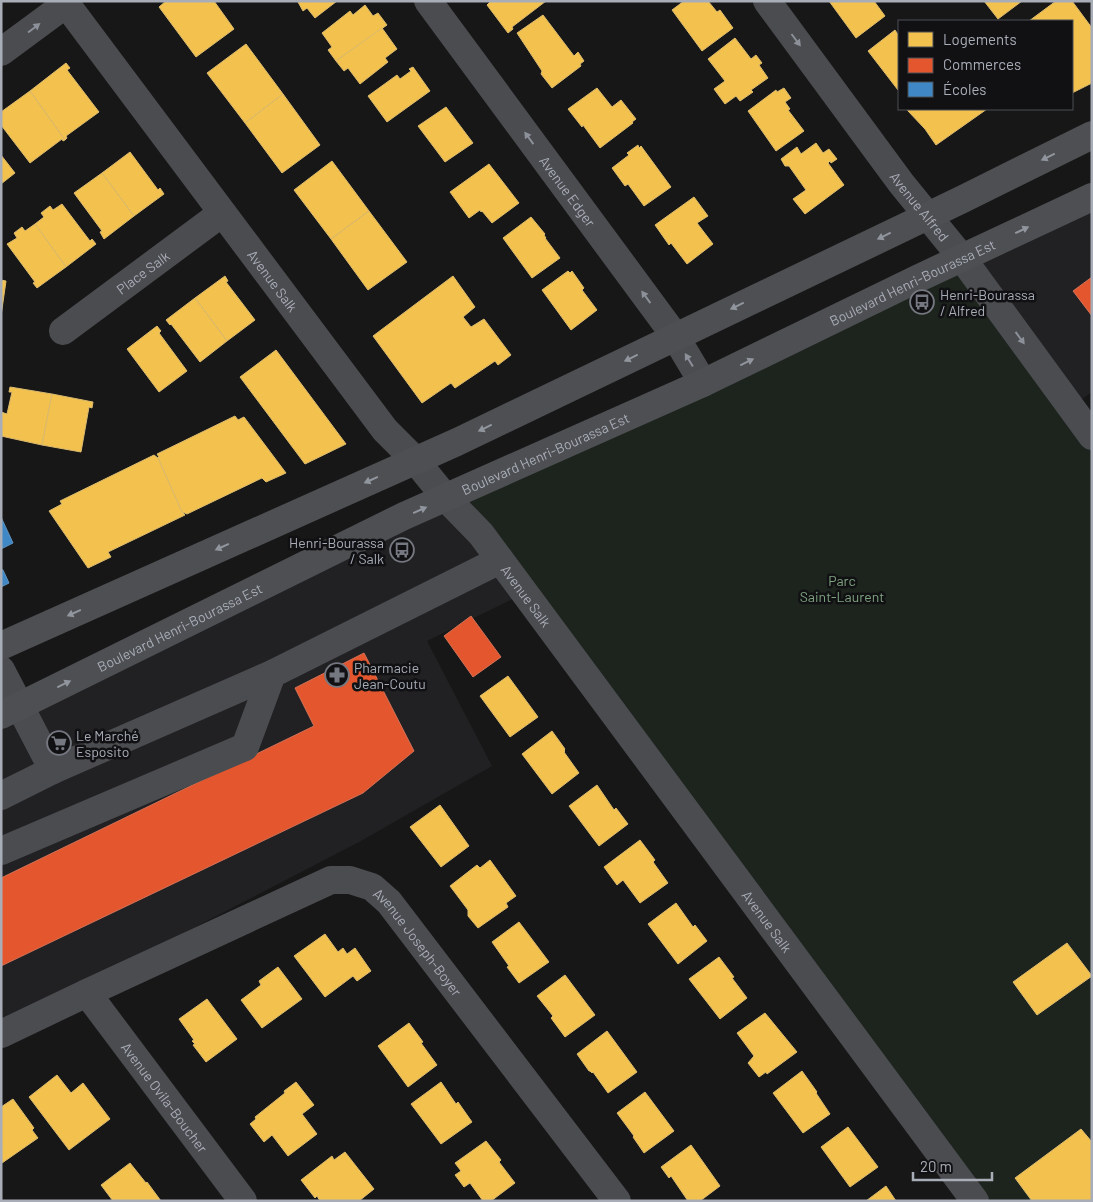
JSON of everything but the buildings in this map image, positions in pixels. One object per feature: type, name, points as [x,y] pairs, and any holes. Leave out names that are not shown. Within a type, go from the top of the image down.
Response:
[{"type":"main road","points":[[1,646],[457,442],[1092,135]]},
{"type":"main road","name":"Boulevard Henri-Bourassa Est","points":[[11,710],[404,516],[703,383],[918,278],[1092,197]]},
{"type":"street","name":"Avenue Edger","points":[[428,1],[675,336],[703,383]]},
{"type":"street","name":"Avenue Alfred","points":[[767,1],[901,183],[962,258],[1092,436]]},
{"type":"street","points":[[1,52],[65,2]]},
{"type":"street","name":"Avenue Salk","points":[[65,2],[385,430],[415,460],[446,498],[481,534],[975,1201]]},
{"type":"street","name":"Place Salk","points":[[63,331],[222,213]]},
{"type":"street","points":[[1,796],[54,770],[272,674],[500,560]]},
{"type":"street","points":[[1,670],[11,710],[54,770]]},
{"type":"street","points":[[1,851],[245,747],[272,674]]},
{"type":"street","name":"Avenue Joseph-Boyer","points":[[1,1034],[331,880],[350,880],[372,886],[389,902],[617,1201]]},
{"type":"street","name":"Avenue Ovila-Boucher","points":[[86,993],[243,1201]]},
{"type":"shaded area","points":[[1092,196],[1092,392],[1071,407],[962,258]]},
{"type":"shaded area","points":[[446,498],[539,586],[427,641],[492,766],[361,841],[1,1028],[1,716]]},
{"type":"green space","name":"Parc Saint-Laurent","points":[[953,258],[1092,444],[1092,1201],[981,1201],[462,491]]},
{"type":"place","name":"Henri-Bourassa / Alfred","points":[[922,302]]},
{"type":"place","name":"Henri-Bourassa / Salk","points":[[402,550]]},
{"type":"place","name":"Pharmacie Jean-Coutu","points":[[337,675]]},
{"type":"place","name":"Le Marché Esposito","points":[[59,743]]}]
